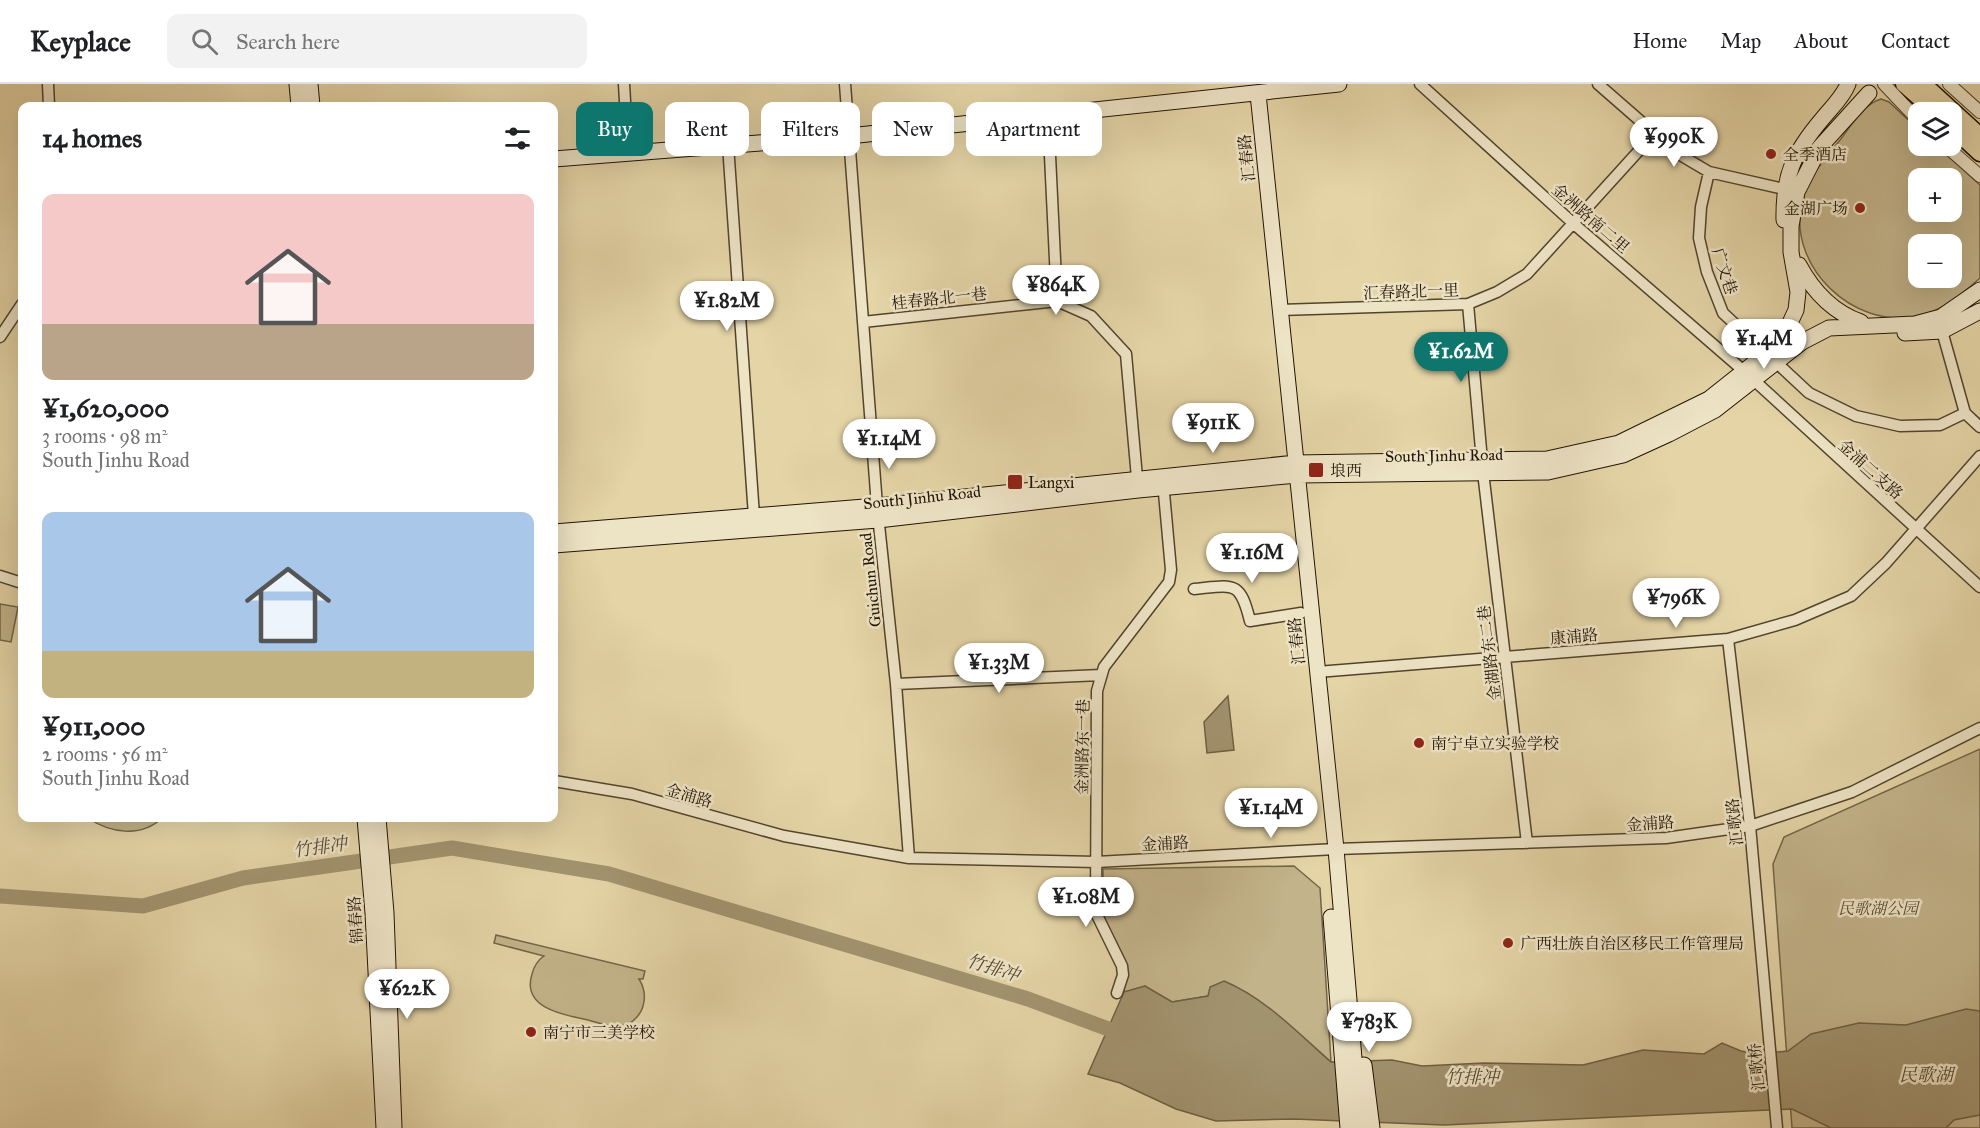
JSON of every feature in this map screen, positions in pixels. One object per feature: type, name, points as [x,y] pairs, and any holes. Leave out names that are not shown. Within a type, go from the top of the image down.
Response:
[{"type":"highway","points":[[1904,84],[1925,102]]},
{"type":"highway","points":[[1923,84],[1980,136]]},
{"type":"highway","points":[[1962,136],[1980,153]]},
{"type":"main road","points":[[297,84],[299,102]]},
{"type":"main road","points":[[310,84],[312,102]]},
{"type":"main road","points":[[1102,108],[1339,84]]},
{"type":"main road","points":[[1848,84],[1844,93],[1806,138],[1791,162],[1784,189],[1784,228],[1791,252],[1806,278],[1828,304],[1846,317],[1911,334],[1942,331],[1980,311]]},
{"type":"main road","name":"汇春路","points":[[1254,91],[1280,310],[1301,613],[1331,850]]},
{"type":"main road","name":"汇春路","points":[[1254,91],[1291,469],[1317,672],[1336,914],[1346,980],[1360,1128]]},
{"type":"main road","points":[[1791,252],[1792,212],[1797,192],[1809,165],[1820,147],[1869,93]]},
{"type":"main road","points":[[860,135],[966,123]]},
{"type":"main road","points":[[558,159],[591,156]]},
{"type":"main road","name":"South Jinhu Road","points":[[1771,357],[1796,310],[1798,292],[1791,252]]},
{"type":"main road","points":[[1867,324],[1915,324],[1941,317],[1980,290]]},
{"type":"main road","name":"South Jinhu Road","points":[[558,545],[1291,469],[1483,465],[1547,459],[1619,443],[1709,399],[1749,377],[1771,357],[1829,328],[1867,324]]},
{"type":"main road","name":"South Jinhu Road","points":[[558,532],[754,516],[878,513],[1137,478],[1163,482]]},
{"type":"main road","name":"锦春路","points":[[366,822],[380,913],[394,1128]]},
{"type":"main road","name":"锦春路","points":[[378,822],[384,1128]]},
{"type":"main road","points":[[1336,914],[1340,1037],[1348,1128]]},
{"type":"main road","points":[[1336,914],[1350,958],[1372,1128]]},
{"type":"street","points":[[48,84],[49,102]]},
{"type":"street","points":[[624,84],[625,102]]},
{"type":"street","name":"Guichun Road","points":[[845,84],[846,102]]},
{"type":"street","name":"金洲路南二里","points":[[1420,84],[1574,224],[1749,377]]},
{"type":"street","points":[[1599,84],[1654,135],[1677,153],[1709,172],[1784,189]]},
{"type":"street","points":[[1884,84],[1908,109]]},
{"type":"street","points":[[1949,84],[1980,112]]},
{"type":"street","name":"汇春路北一里","points":[[1280,310],[1468,304],[1497,292],[1527,274],[1654,135]]},
{"type":"street","points":[[729,156],[754,516]]},
{"type":"street","name":"Guichun Road","points":[[851,156],[878,513],[896,684],[909,858]]},
{"type":"street","points":[[1050,156],[1057,301]]},
{"type":"street","points":[[1957,156],[1980,176]]},
{"type":"street","name":"广文巷","points":[[1709,172],[1701,207],[1699,238],[1707,272],[1723,313],[1809,393],[1856,416],[1900,426],[1940,425],[1965,413]]},
{"type":"street","name":"桂春路北一巷","points":[[863,322],[1057,301],[1091,316],[1126,354],[1137,478]]},
{"type":"street","name":"金湖路东二巷","points":[[1468,304],[1483,465],[1527,843]]},
{"type":"street","points":[[0,338],[18,310]]},
{"type":"street","points":[[1942,331],[1965,413],[1980,427]]},
{"type":"street","name":"金浦二支路","points":[[1749,377],[1980,587]]},
{"type":"street","name":"康浦路","points":[[1317,672],[1728,639],[1795,620],[1851,596],[1886,563],[1980,456]]},
{"type":"street","name":"金洲路东一巷","points":[[1117,993],[1123,975],[1122,966],[1096,913],[1096,706],[1101,675],[1110,657],[1169,582],[1171,570],[1163,482]]},
{"type":"street","points":[[0,576],[18,582]]},
{"type":"street","points":[[1194,589],[1224,586],[1236,588],[1243,594],[1250,621],[1301,613]]},
{"type":"street","name":"汇歌路","points":[[1728,639],[1750,826],[1765,1003]]},
{"type":"street","points":[[896,684],[1101,675]]},
{"type":"street","name":"金浦路","points":[[558,782],[632,794],[784,836],[909,858],[1096,862],[1331,850],[1666,838],[1750,826],[1852,792],[1980,728]]},
{"type":"street","name":"汇歌桥","points":[[1765,1003],[1777,1128]]},
{"type":"green space","name":"金湖广场","points":[[1881,99],[1889,102],[1908,120],[1908,156],[1948,156],[1961,168],[1908,168],[1908,222],[1962,222],[1962,169],[1980,185],[1980,278],[1958,297],[1924,315],[1891,318],[1869,313],[1849,303],[1830,289],[1816,271],[1805,251],[1800,229],[1803,196],[1822,163],[1858,116]]},
{"type":"green space","points":[[0,604],[18,607],[11,642],[0,640]]},
{"type":"green space","name":"民歌湖公园","points":[[1980,749],[1980,1128],[1792,1128],[1773,864],[1784,837]]},
{"type":"green space","points":[[95,822],[157,822],[145,829],[135,831],[116,830]]},
{"type":"green space","points":[[1294,866],[1320,888],[1331,1062],[1280,1017],[1208,996],[1172,1002],[1145,986],[1124,992],[1127,969],[1104,920],[1103,869]]},
{"type":"green space","points":[[496,935],[645,971],[643,979],[639,979],[644,995],[640,1012],[631,1022],[616,1026],[568,1016],[547,1008],[539,1003],[530,986],[534,968],[544,956],[494,943]]},
{"type":"water","points":[[1228,696],[1234,750],[1207,753],[1204,722]]},
{"type":"water","name":"民歌湖","points":[[1224,981],[1267,1006],[1331,1062],[1392,1060],[1422,1066],[1484,1063],[1583,1065],[1643,1050],[1704,1054],[1722,1043],[1741,1051],[1757,1054],[1788,1051],[1811,1034],[1859,1023],[1906,1025],[1966,1009],[1980,1011],[1980,1115],[1954,1120],[1946,1128],[1831,1128],[1792,1109],[1444,1125],[1294,1119],[1216,1121],[1176,1109],[1120,1083],[1088,1074],[1124,992],[1145,986],[1172,1002],[1208,996],[1210,987]]},
{"type":"waterway","name":"竹排冲","points":[[0,896],[143,906],[243,878],[452,848],[609,874],[1028,999],[1127,1036]]},
{"type":"place","name":"全季酒店","points":[[1771,154]]},
{"type":"place","name":"金湖广场","points":[[1860,208]]},
{"type":"place","name":"埌西","points":[[1316,470]]},
{"type":"place","name":"Langxi","points":[[1015,482]]},
{"type":"place","name":"南宁卓立实验学校","points":[[1419,743]]},
{"type":"place","name":"广西壮族自治区移民工作管理局","points":[[1508,943]]},
{"type":"place","name":"南宁市三美学校","points":[[531,1032]]}]
